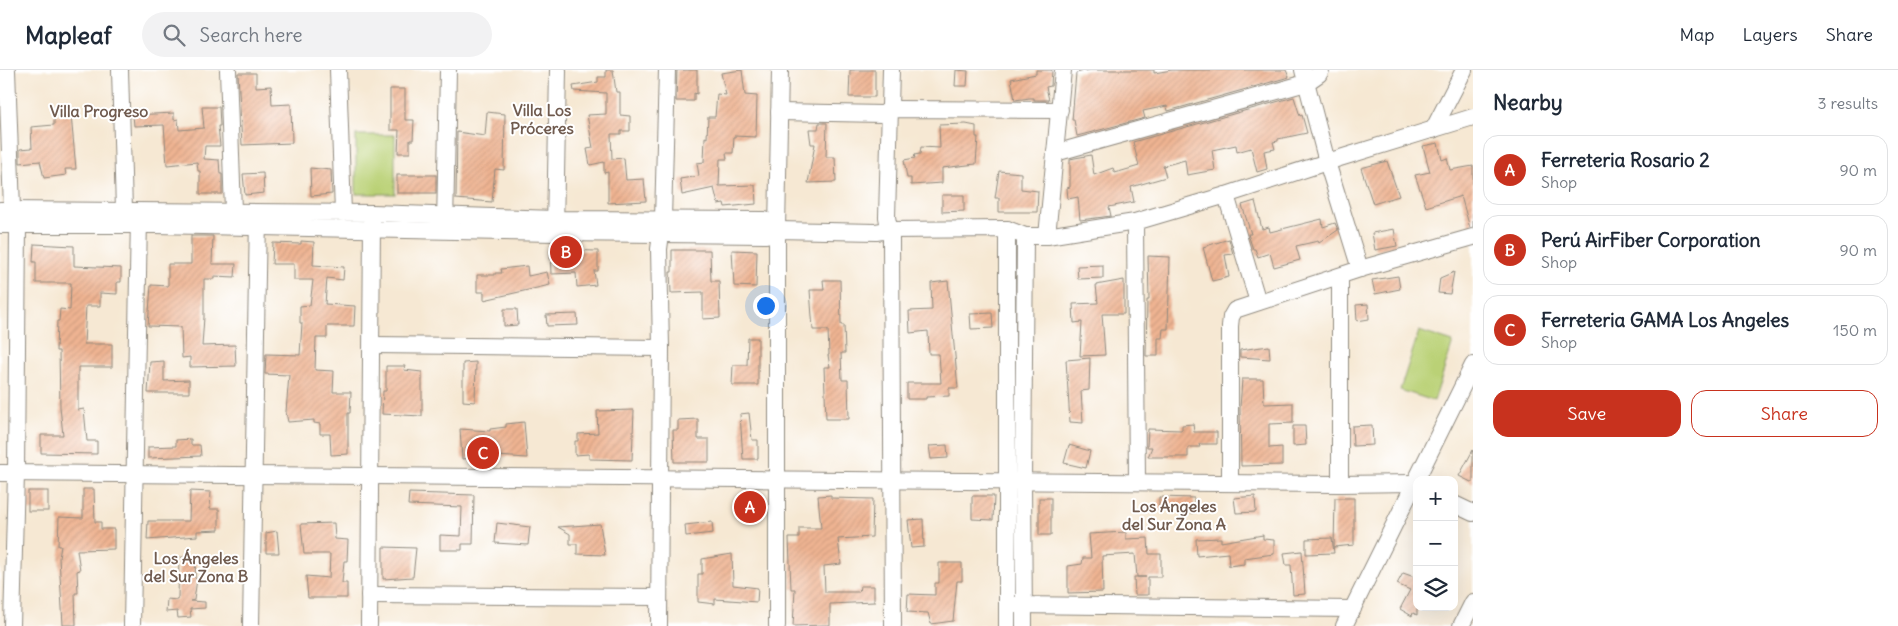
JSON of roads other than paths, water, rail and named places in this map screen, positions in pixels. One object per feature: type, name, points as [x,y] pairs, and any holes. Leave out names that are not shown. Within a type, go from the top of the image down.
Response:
[{"type":"street","points":[[7,70],[10,214],[8,473],[12,626]]},
{"type":"street","points":[[120,70],[134,215],[132,626]]},
{"type":"street","points":[[228,70],[232,212]]},
{"type":"street","points":[[338,70],[343,213]]},
{"type":"street","points":[[445,223],[448,70]]},
{"type":"street","points":[[555,226],[558,70]]},
{"type":"street","points":[[659,626],[662,227],[668,70]]},
{"type":"street","points":[[777,626],[777,230],[780,70]]},
{"type":"street","points":[[891,70],[888,230],[890,239],[893,626]]},
{"type":"street","points":[[1047,236],[1063,70]]},
{"type":"street","points":[[1055,154],[1304,76],[1319,74],[1321,70]]},
{"type":"street","points":[[1433,130],[1464,70]]},
{"type":"street","points":[[1304,76],[1327,162],[1360,269]]},
{"type":"street","points":[[779,112],[883,114],[890,109],[1060,110]]},
{"type":"street","points":[[134,215],[232,212],[258,219],[343,213],[372,213],[445,223],[662,227],[766,235],[777,230],[876,232],[888,230],[1007,229],[1025,236],[1047,236],[1135,222],[1473,117]]},
{"type":"street","points":[[1226,195],[1258,302]]},
{"type":"street","points":[[369,626],[372,213]]},
{"type":"street","points":[[0,225],[10,214],[258,219],[372,230],[445,223]]},
{"type":"street","points":[[251,626],[258,219]]},
{"type":"street","points":[[1135,222],[1137,482]]},
{"type":"street","points":[[1007,229],[1015,481],[1024,626]]},
{"type":"street","points":[[1007,626],[1025,236]]},
{"type":"street","points":[[1230,482],[1231,317],[1235,310],[1360,269],[1473,237]]},
{"type":"street","points":[[1340,277],[1340,484]]},
{"type":"street","points":[[372,346],[661,348]]},
{"type":"street","points":[[1418,476],[1473,365]]},
{"type":"street","points":[[8,473],[778,480],[1413,483]]},
{"type":"street","points":[[1344,626],[1413,487]]},
{"type":"street","points":[[1458,506],[1473,514]]},
{"type":"street","points":[[369,595],[659,597]]},
{"type":"street","points":[[1461,626],[1473,602]]},
{"type":"street","points":[[1007,605],[1353,609]]},
{"type":"place","name":"Perú AirFiber Corporation","points":[[566,252]]},
{"type":"place","name":"Ferreteria GAMA Los Angeles","points":[[483,453]]},
{"type":"place","name":"Ferreteria Rosario 2","points":[[750,507]]},
{"type":"district","name":"Villa Progreso","points":[[99,111]]},
{"type":"district","name":"Villa Los Próceres","points":[[542,119]]},
{"type":"district","name":"Los Ángeles del Sur Zona A","points":[[1174,515]]},
{"type":"district","name":"Los Ángeles del Sur Zona B","points":[[196,567]]}]
